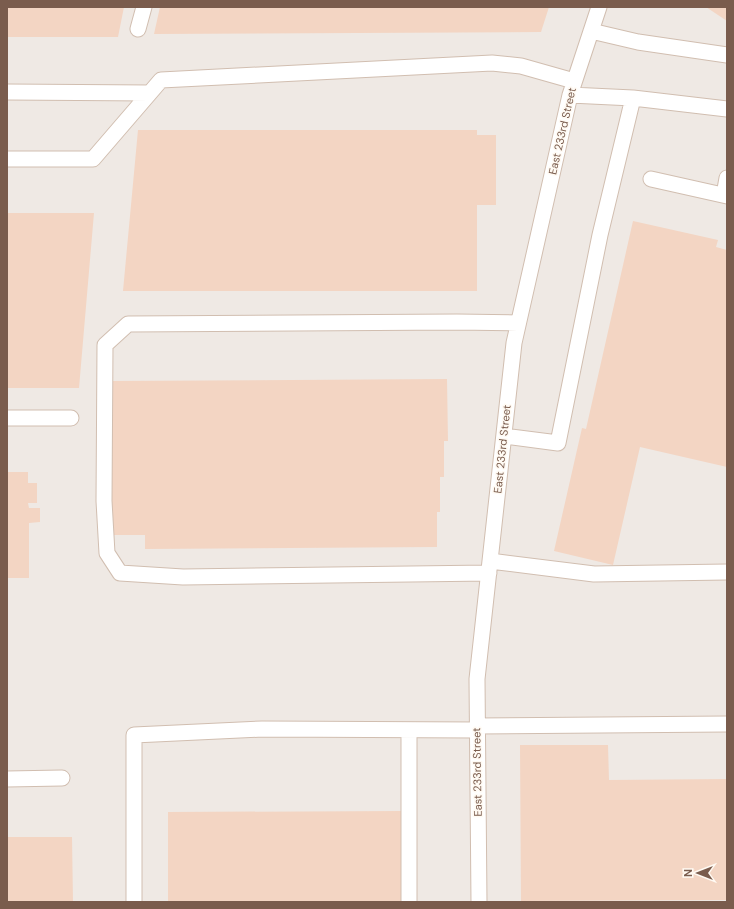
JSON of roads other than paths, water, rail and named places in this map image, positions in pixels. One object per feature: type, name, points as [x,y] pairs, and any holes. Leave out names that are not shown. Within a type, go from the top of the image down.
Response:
[{"type":"street","points":[[138,30],[144,7]]},
{"type":"street","name":"East 233rd Street","points":[[478,902],[477,679],[514,343],[572,88],[599,7]]},
{"type":"street","points":[[591,31],[638,42],[727,55]]},
{"type":"street","points":[[7,159],[93,159],[161,80],[492,63],[520,66],[572,88],[633,98],[727,109]]},
{"type":"street","points":[[7,92],[150,93]]},
{"type":"street","points":[[504,436],[558,443],[600,235],[633,98]]},
{"type":"street","points":[[651,179],[726,195],[727,178]]},
{"type":"street","points":[[518,323],[128,324],[105,345],[104,501],[107,553],[120,573],[183,577],[489,567],[594,574],[727,572]]},
{"type":"street","points":[[7,418],[71,418]]},
{"type":"street","points":[[134,902],[134,735],[262,729],[409,730],[727,724]]},
{"type":"street","points":[[409,730],[410,902]]},
{"type":"street","points":[[7,779],[62,778]]}]
